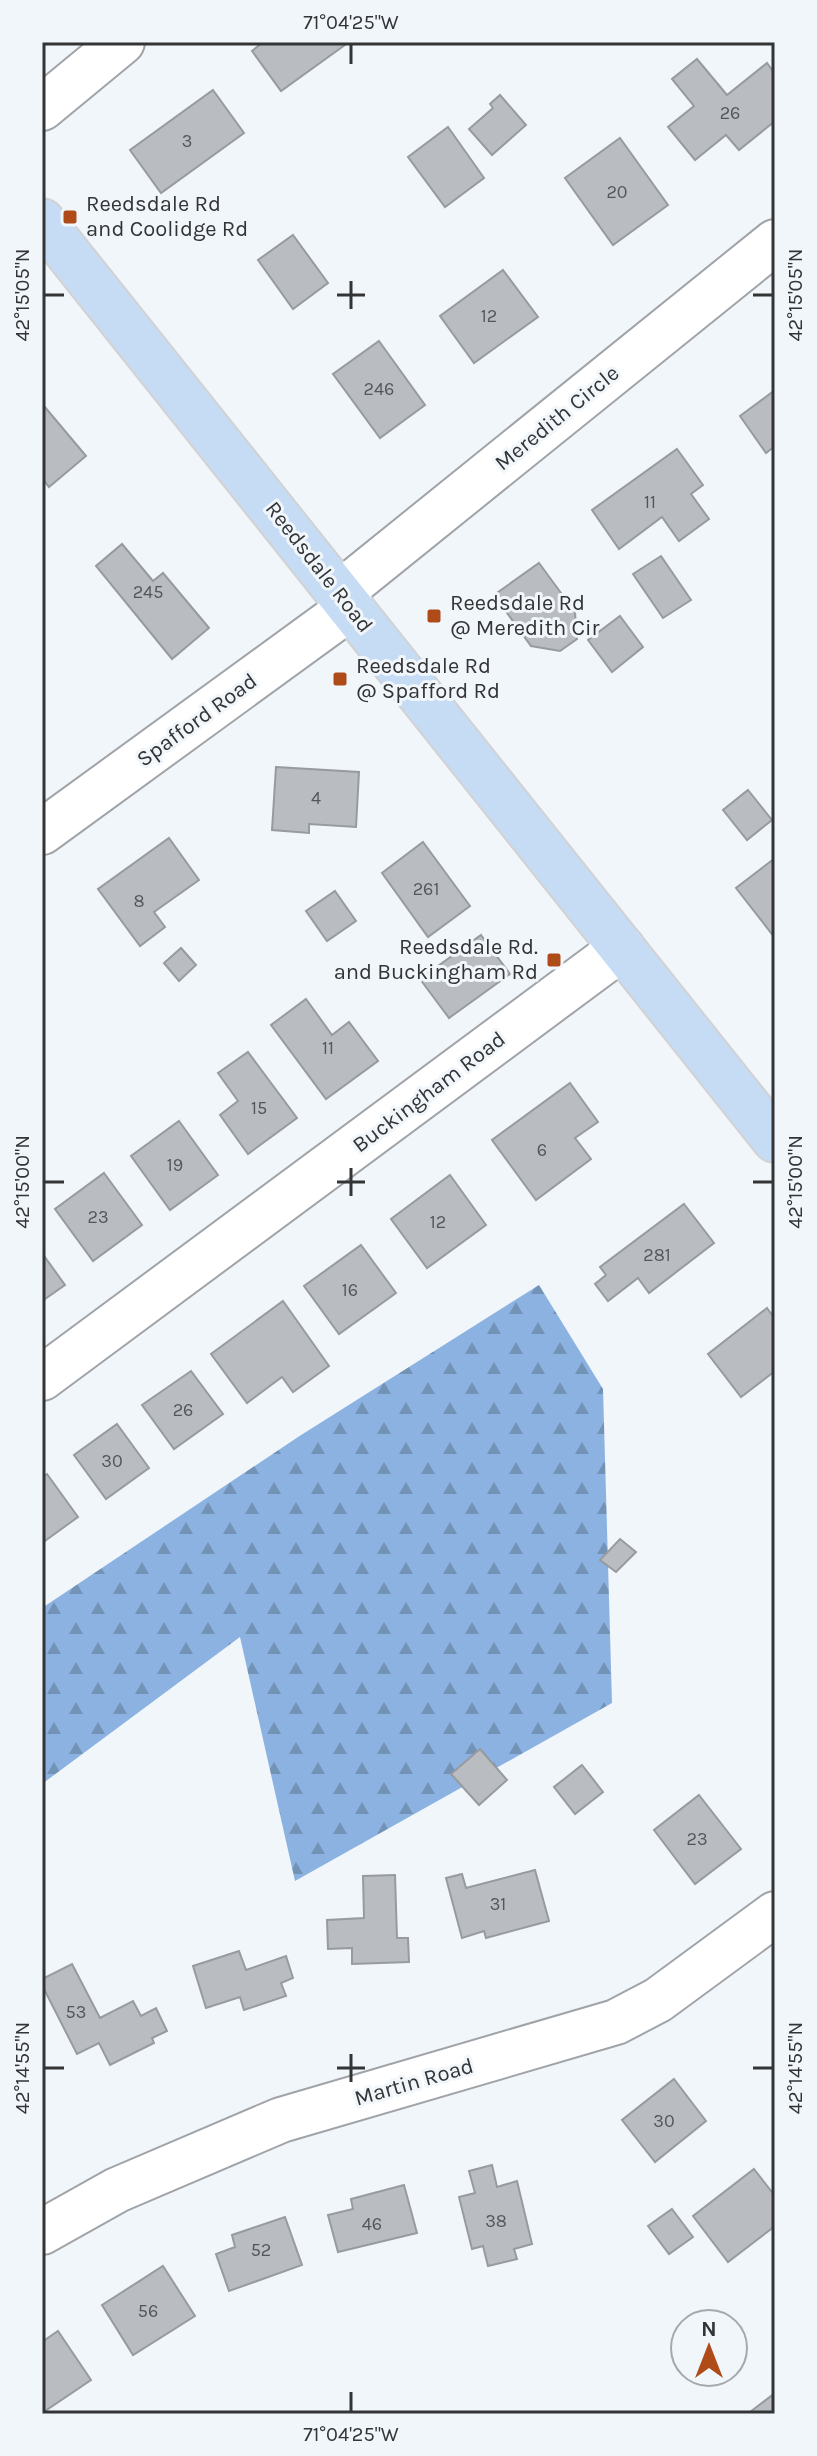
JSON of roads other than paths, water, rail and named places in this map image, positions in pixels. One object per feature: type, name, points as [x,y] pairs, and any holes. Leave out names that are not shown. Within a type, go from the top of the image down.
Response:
[{"type":"main road","name":"Reedsdale Road","points":[[42,221],[622,948],[768,1117]]},
{"type":"street","points":[[42,108],[122,42]]},
{"type":"street","name":"Meredith Circle","points":[[345,600],[775,242]]},
{"type":"street","name":"Spafford Road","points":[[42,832],[345,600]]},
{"type":"street","name":"Buckingham Road","points":[[42,1378],[622,948]]},
{"type":"street","name":"Martin Road","points":[[42,2232],[117,2190],[281,2120],[616,2022],[658,2000],[775,1914]]},
{"type":"place","name":"Reedsdale Rd and Coolidge Rd","points":[[70,217]]},
{"type":"place","name":"Reedsdale Rd @ Meredith Cir","points":[[434,616]]},
{"type":"place","name":"Reedsdale Rd @ Spafford Rd","points":[[340,679]]},
{"type":"place","name":"Reedsdale Rd. and Buckingham Rd","points":[[554,960]]}]
